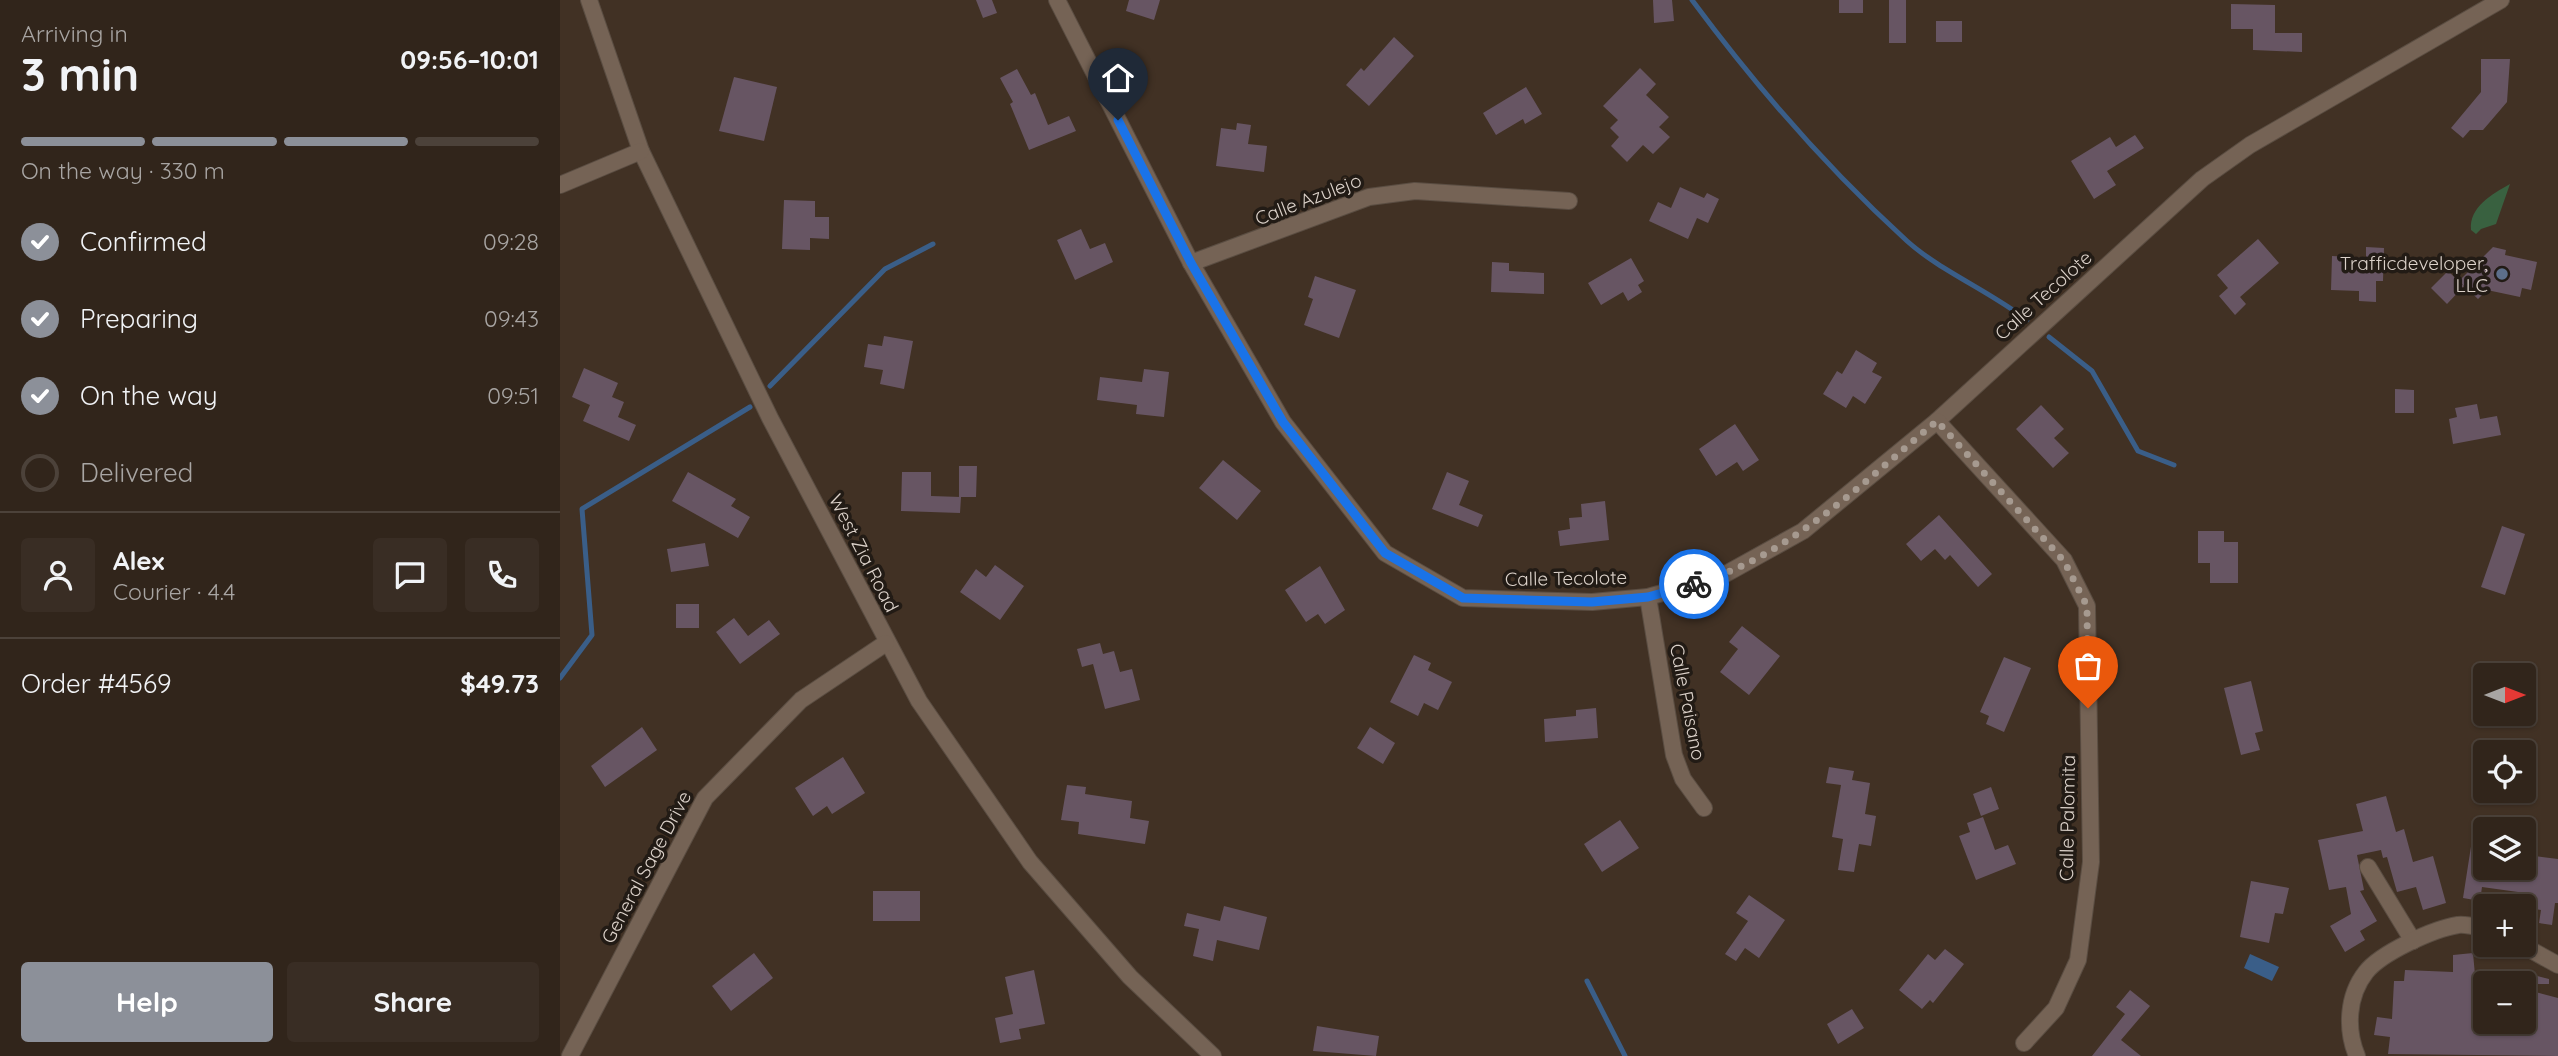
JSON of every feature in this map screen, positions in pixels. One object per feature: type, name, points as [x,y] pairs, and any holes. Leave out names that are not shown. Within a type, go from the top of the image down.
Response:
[{"type":"street","name":"West Zia Road","points":[[589,0],[641,150],[770,418],[886,643],[939,733],[1030,862],[1130,977],[1213,1056]]},
{"type":"street","name":"Calle Tecolote","points":[[1057,0],[1191,263],[1283,422],[1385,553],[1463,598],[1592,602],[1648,597],[1722,576],[1802,531],[1937,421],[2202,179],[2250,145],[2501,0]]},
{"type":"street","points":[[560,185],[641,150]]},
{"type":"street","name":"Calle Azulejo","points":[[1191,263],[1369,197],[1391,192],[1415,191],[1569,201]]},
{"type":"street","name":"Calle Palomita","points":[[1937,421],[2064,561],[2087,606],[2091,862],[2078,960],[2056,1008],[2024,1043]]},
{"type":"street","name":"Calle Paisano","points":[[1648,597],[1674,755],[1683,779],[1704,808]]},
{"type":"street","name":"General Sage Drive","points":[[570,1056],[705,798],[802,700],[886,643]]},
{"type":"street","points":[[2368,867],[2413,941]]},
{"type":"street","points":[[2357,1056],[2351,1042],[2350,1019],[2361,979],[2375,963],[2413,941],[2460,925],[2473,927]]},
{"type":"street","points":[[2536,953],[2558,965]]},
{"type":"green space","points":[[2510,184],[2496,224],[2481,229],[2476,234],[2471,230],[2471,222],[2478,208],[2489,197]]},
{"type":"water","points":[[2250,954],[2279,967],[2272,981],[2244,968]]},
{"type":"building","points":[[976,0],[992,0],[997,13],[983,18]]},
{"type":"building","points":[[1129,0],[1160,0],[1154,20],[1126,11]]},
{"type":"building","points":[[1653,0],[1672,0],[1674,21],[1654,23]]},
{"type":"building","points":[[1839,0],[1863,0],[1863,13],[1839,13]]},
{"type":"building","points":[[1889,0],[1906,0],[1906,43],[1889,43]]},
{"type":"building","points":[[2231,4],[2275,5],[2275,33],[2302,33],[2302,52],[2253,50],[2253,29],[2231,29]]},
{"type":"building","points":[[1936,21],[1962,21],[1962,42],[1936,42]]},
{"type":"building","points":[[1394,37],[1414,56],[1369,106],[1346,85],[1361,68],[1364,71]]},
{"type":"building","points":[[2481,59],[2510,59],[2507,102],[2483,130],[2470,130],[2463,138],[2451,128],[2481,92]]},
{"type":"building","points":[[1640,68],[1656,84],[1646,95],[1669,117],[1659,127],[1670,137],[1653,154],[1643,145],[1627,162],[1611,146],[1619,137],[1610,128],[1618,120],[1603,106]]},
{"type":"building","points":[[1017,69],[1031,95],[1035,93],[1048,125],[1069,116],[1076,131],[1029,150],[1010,104],[1013,102],[1000,78]]},
{"type":"building","points":[[734,77],[777,87],[764,141],[719,131]]},
{"type":"building","points":[[1526,87],[1542,114],[1525,124],[1523,119],[1496,135],[1483,113]]},
{"type":"building","points":[[1237,123],[1251,125],[1248,144],[1267,146],[1264,172],[1216,166],[1221,128],[1236,130]]},
{"type":"building","points":[[2135,135],[2144,148],[2107,171],[2116,185],[2094,199],[2071,161],[2110,137],[2116,147]]},
{"type":"building","points":[[1680,187],[1704,198],[1707,193],[1719,199],[1708,223],[1697,218],[1688,239],[1649,221],[1658,202],[1671,208]]},
{"type":"building","points":[[784,200],[815,201],[815,217],[829,217],[829,239],[810,238],[810,250],[782,249]]},
{"type":"building","points":[[1081,229],[1090,249],[1105,243],[1113,262],[1075,280],[1057,240]]},
{"type":"building","points":[[2258,239],[2279,263],[2240,297],[2246,304],[2235,315],[2219,296],[2228,288],[2217,275]]},
{"type":"building","points":[[2366,247],[2384,248],[2383,281],[2376,281],[2376,302],[2359,301],[2359,291],[2331,290],[2332,256],[2366,258]]},
{"type":"building","name":"Trafficdeveloper, LLC","points":[[2493,247],[2506,250],[2505,255],[2537,262],[2531,290],[2522,288],[2520,297],[2487,290],[2478,299],[2459,281]]},
{"type":"building","points":[[1631,258],[1644,281],[1638,285],[1642,292],[1628,301],[1623,292],[1601,305],[1588,283]]},
{"type":"building","points":[[1492,262],[1509,263],[1509,271],[1544,273],[1544,294],[1491,292]]},
{"type":"building","points":[[2448,271],[2464,286],[2447,304],[2431,288]]},
{"type":"building","points":[[1315,276],[1356,290],[1339,338],[1304,325],[1313,299],[1308,297]]},
{"type":"building","points":[[884,336],[913,341],[904,389],[880,384],[883,370],[864,367],[868,344],[882,346]]},
{"type":"building","points":[[1856,350],[1877,363],[1872,372],[1882,377],[1865,404],[1853,396],[1846,408],[1823,394],[1837,371],[1842,374]]},
{"type":"building","points":[[584,368],[618,383],[612,397],[624,402],[618,417],[636,425],[629,441],[583,421],[590,405],[572,397]]},
{"type":"building","points":[[1144,369],[1169,372],[1164,417],[1136,414],[1137,405],[1097,400],[1100,377],[1142,382]]},
{"type":"building","points":[[2395,389],[2414,390],[2414,413],[2395,413]]},
{"type":"building","points":[[2477,404],[2480,419],[2497,416],[2501,435],[2453,444],[2449,419],[2457,417],[2455,408]]},
{"type":"building","points":[[2041,405],[2064,429],[2054,438],[2069,453],[2053,468],[2016,429]]},
{"type":"building","points":[[1735,424],[1759,460],[1743,471],[1737,462],[1716,476],[1699,449]]},
{"type":"building","points":[[1223,460],[1261,491],[1237,520],[1199,488]]},
{"type":"building","points":[[959,466],[977,466],[976,497],[959,497]]},
{"type":"building","points":[[688,472],[736,499],[731,506],[750,517],[738,538],[672,501]]},
{"type":"building","points":[[902,472],[931,472],[931,496],[961,497],[960,513],[901,511]]},
{"type":"building","points":[[1447,472],[1469,481],[1459,505],[1483,515],[1478,527],[1432,509]]},
{"type":"building","points":[[1605,501],[1609,540],[1560,546],[1558,531],[1570,529],[1569,518],[1582,517],[1581,504]]},
{"type":"building","points":[[1939,515],[1992,574],[1978,587],[1950,555],[1945,560],[1935,549],[1921,561],[1906,544]]},
{"type":"building","points":[[2502,526],[2525,534],[2505,595],[2481,587]]},
{"type":"building","points":[[2198,531],[2224,531],[2224,542],[2238,542],[2238,583],[2210,583],[2210,563],[2198,563]]},
{"type":"building","points":[[705,543],[709,566],[671,572],[667,549]]},
{"type":"building","points":[[995,565],[1024,586],[1000,620],[960,592],[976,569],[986,577]]},
{"type":"building","points":[[1320,566],[1345,610],[1325,624],[1318,614],[1306,622],[1285,590]]},
{"type":"building","points":[[676,604],[699,604],[699,628],[676,628]]},
{"type":"building","points":[[734,618],[748,636],[769,620],[780,634],[740,664],[716,632]]},
{"type":"building","points":[[1742,626],[1780,656],[1749,695],[1720,672],[1738,649],[1729,642]]},
{"type":"building","points":[[1100,643],[1103,654],[1114,651],[1120,672],[1132,669],[1140,700],[1105,709],[1093,664],[1082,667],[1077,649]]},
{"type":"building","points":[[1414,655],[1431,663],[1428,670],[1452,682],[1438,710],[1424,703],[1418,716],[1390,702]]},
{"type":"building","points":[[2004,657],[2031,668],[2004,732],[1986,724],[1989,716],[1980,712]]},
{"type":"building","points":[[2251,681],[2263,731],[2255,733],[2260,750],[2241,755],[2224,688]]},
{"type":"building","points":[[1596,708],[1598,738],[1545,742],[1544,719],[1576,716],[1576,710]]},
{"type":"building","points":[[642,727],[657,750],[605,787],[591,766]]},
{"type":"building","points":[[1370,727],[1395,743],[1383,764],[1357,748]]},
{"type":"building","points":[[843,757],[865,793],[832,814],[827,806],[813,816],[795,788]]},
{"type":"building","points":[[1829,767],[1854,771],[1852,780],[1870,783],[1865,814],[1876,816],[1871,846],[1859,844],[1854,872],[1838,870],[1843,839],[1832,837],[1841,785],[1826,783]]},
{"type":"building","points":[[1067,785],[1086,787],[1085,794],[1132,801],[1130,818],[1149,821],[1145,844],[1078,834],[1079,822],[1061,820]]},
{"type":"building","points":[[1991,787],[1999,809],[1981,816],[1973,794]]},
{"type":"building","points":[[2386,796],[2396,832],[2404,829],[2413,862],[2433,856],[2446,903],[2423,910],[2416,887],[2397,892],[2387,857],[2383,858],[2381,850],[2357,855],[2364,890],[2360,891],[2377,921],[2360,931],[2365,940],[2345,952],[2330,926],[2351,914],[2346,887],[2329,890],[2318,840],[2363,831],[2356,804]]},
{"type":"building","points":[[1983,817],[1995,850],[2008,845],[2016,864],[1976,880],[1959,836],[1970,832],[1967,823]]},
{"type":"building","points":[[1620,820],[1639,848],[1602,872],[1584,844]]},
{"type":"building","points":[[2472,840],[2473,880],[2536,880],[2536,856],[2558,859],[2558,903],[2555,903],[2552,925],[2539,923],[2541,910],[2536,909],[2536,894],[2518,894],[2482,887],[2481,894],[2473,894],[2473,900],[2463,898]]},
{"type":"building","points":[[2251,881],[2289,888],[2283,914],[2275,913],[2269,943],[2240,937]]},
{"type":"building","points":[[873,891],[920,891],[920,921],[873,921]]},
{"type":"building","points":[[1749,895],[1785,920],[1759,958],[1745,948],[1736,961],[1725,954],[1748,921],[1736,913]]},
{"type":"building","points":[[1224,906],[1267,917],[1259,950],[1217,940],[1213,961],[1193,956],[1199,929],[1184,926],[1187,913],[1220,921]]},
{"type":"building","points":[[1945,949],[1964,964],[1933,1003],[1930,1000],[1922,1009],[1899,990],[1928,954],[1935,960]]},
{"type":"building","points":[[754,953],[773,978],[731,1011],[712,986]]},
{"type":"building","points":[[2473,953],[2473,1034],[2536,1034],[2536,992],[2558,998],[2558,1056],[2388,1054],[2390,1037],[2374,1035],[2377,1017],[2392,1019],[2394,981],[2404,981],[2405,970],[2453,972],[2453,955]]},
{"type":"building","points":[[1034,970],[1045,1024],[1019,1029],[1021,1039],[1000,1043],[995,1018],[1013,1014],[1005,977]]},
{"type":"building","points":[[2536,976],[2549,979],[2549,984],[2536,984]]},
{"type":"building","points":[[2130,990],[2150,1006],[2121,1040],[2141,1056],[2092,1056],[2125,1014],[2116,1007]]},
{"type":"building","points":[[1852,1009],[1864,1028],[1838,1044],[1827,1024]]},
{"type":"building","points":[[1317,1026],[1379,1036],[1376,1056],[1313,1051]]},
{"type":"waterway","points":[[1692,0],[1741,64],[1794,126],[1878,214],[1920,252],[2027,320]]},
{"type":"waterway","points":[[770,386],[885,269],[933,244]]},
{"type":"waterway","points":[[2049,337],[2092,371],[2138,451],[2174,465]]},
{"type":"waterway","points":[[560,678],[592,635],[582,509],[750,407]]},
{"type":"waterway","points":[[1587,981],[1625,1056]]},
{"type":"way so far","points":[[1694,584],[1722,576],[1802,531],[1937,421],[2064,561],[2087,606],[2088,708]]},
{"type":"place","name":"Trafficdeveloper, LLC","points":[[2502,274]]},
{"type":"route","points":[[1118,120],[1191,263],[1283,422],[1385,553],[1463,598],[1592,602],[1648,597],[1694,584]]}]
